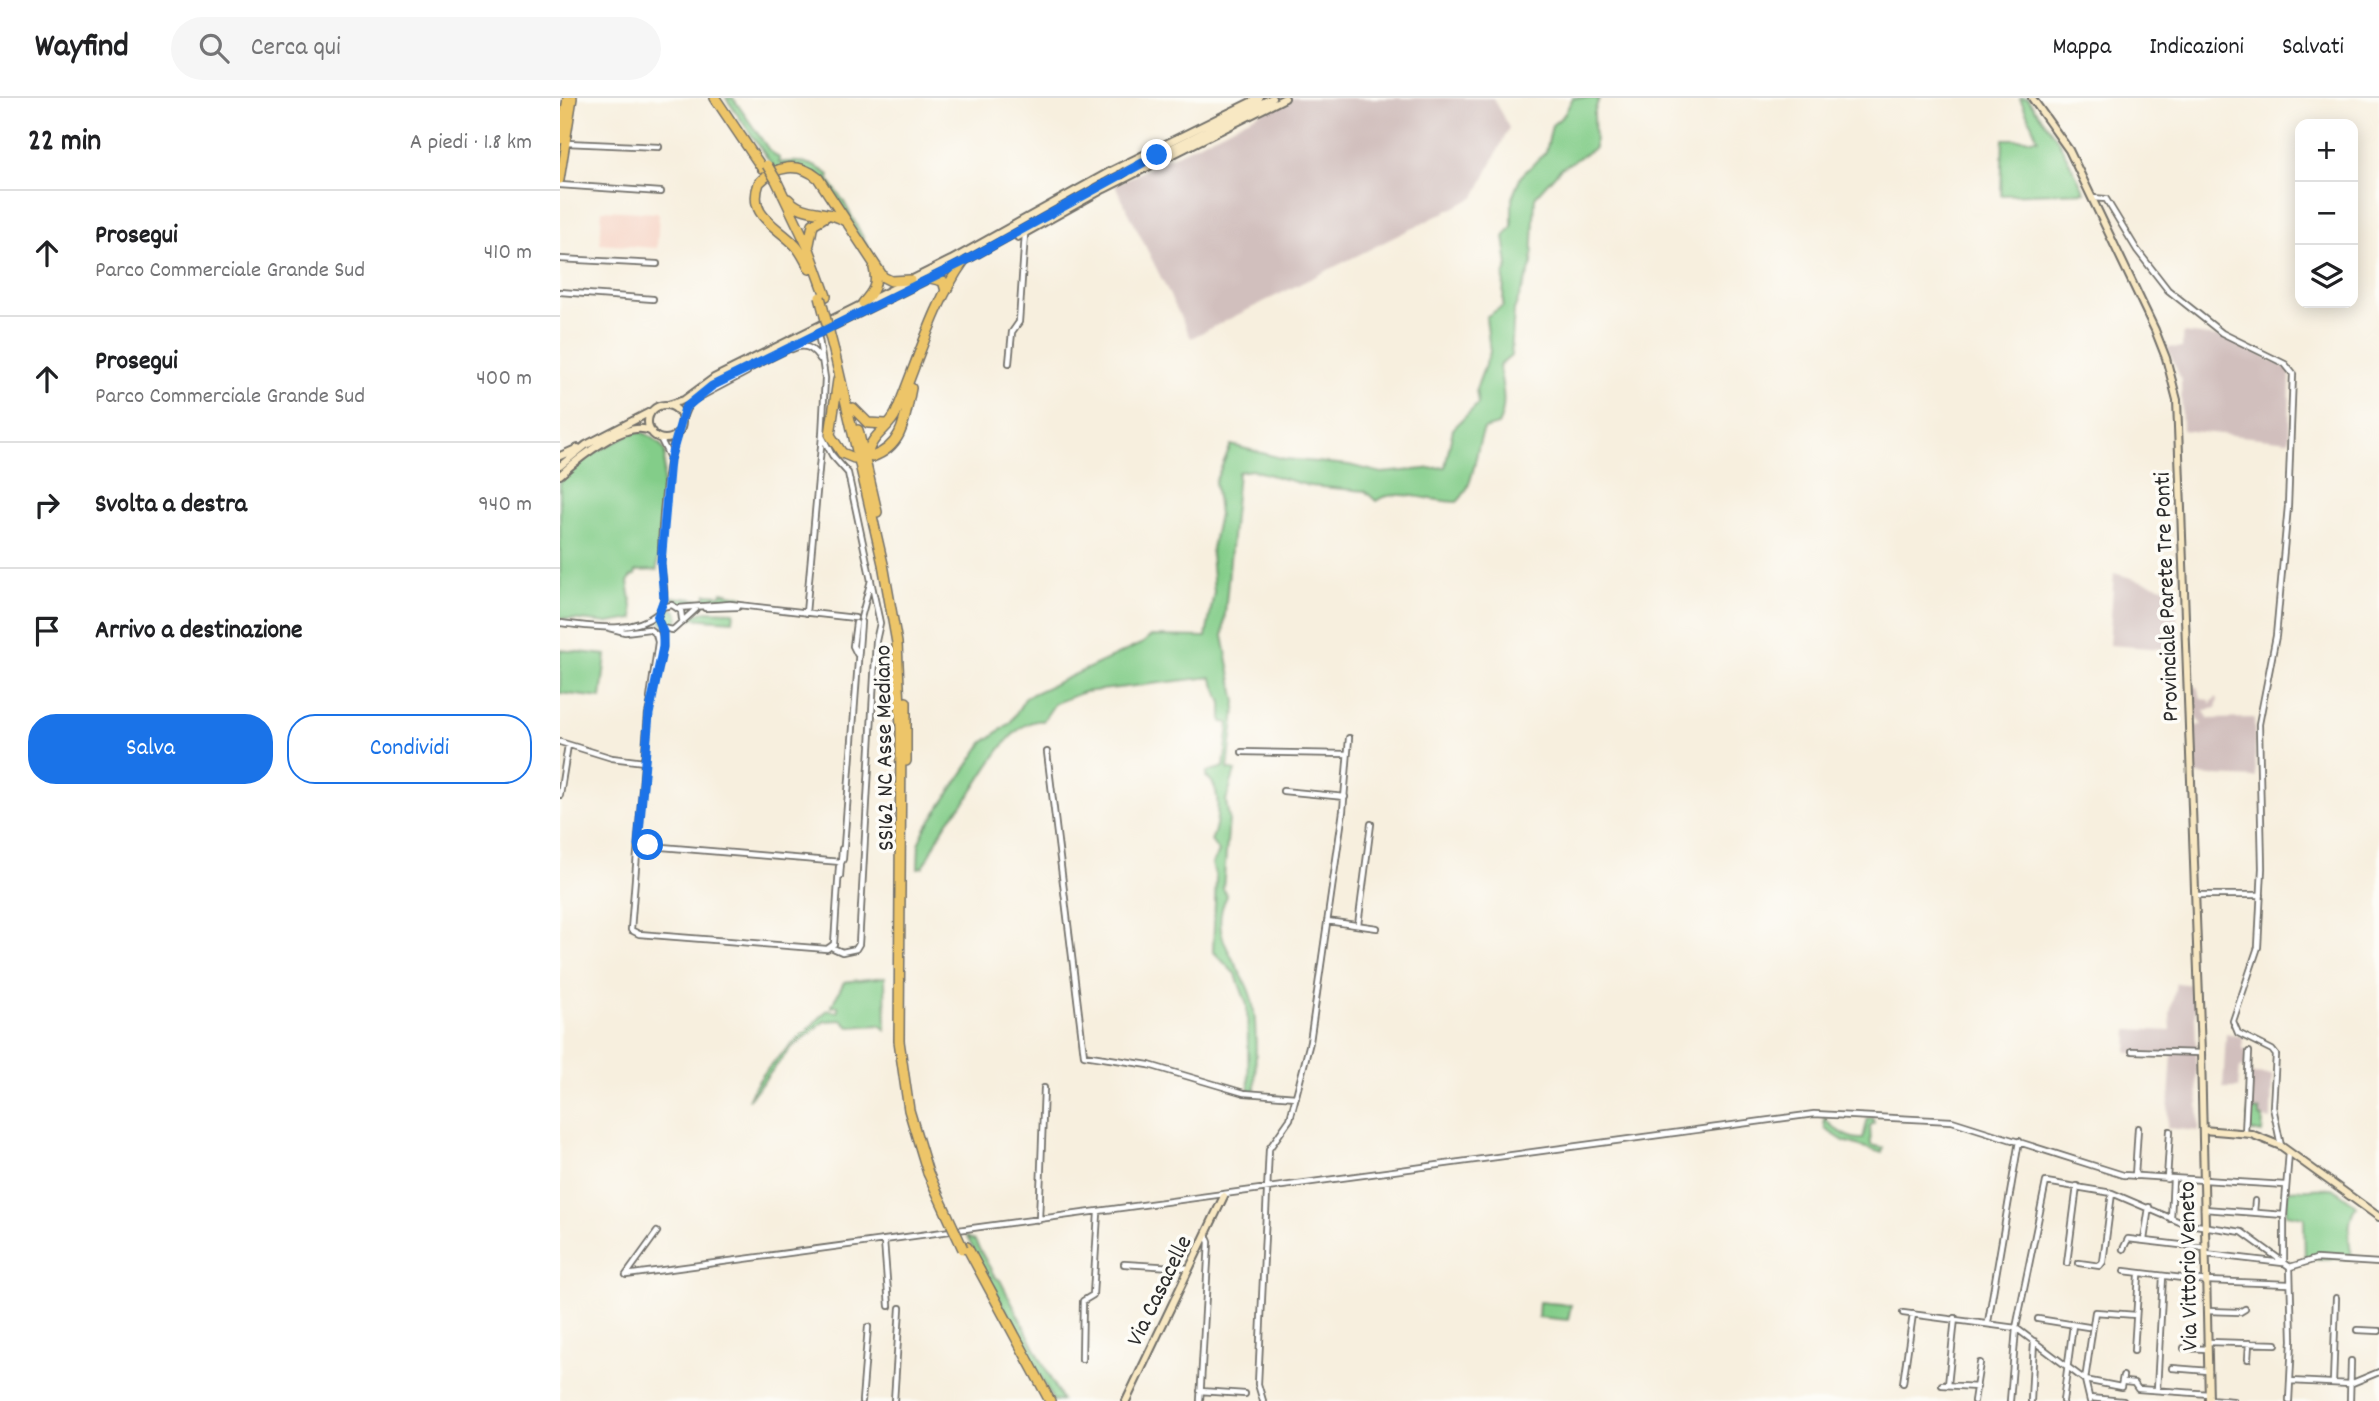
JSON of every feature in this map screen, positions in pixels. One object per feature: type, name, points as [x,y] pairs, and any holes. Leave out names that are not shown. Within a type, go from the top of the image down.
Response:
[{"type":"highway","name":"SS162 NC Asse Mediano","points":[[715,98],[765,167]]},
{"type":"highway","name":"SS162 NC Asse Mediano","points":[[721,98],[773,181],[823,296]]},
{"type":"highway","points":[[810,269],[793,243],[758,211],[755,198],[759,183],[769,174],[786,168],[808,170],[828,190],[873,266],[876,279],[874,290],[863,303]]},
{"type":"highway","name":"SS162 NC Asse Mediano","points":[[773,181],[783,192],[809,249],[823,296],[836,351],[869,460],[885,563]]},
{"type":"highway","points":[[783,192],[803,210],[846,222]]},
{"type":"highway","points":[[809,249],[810,230],[819,219],[828,215]]},
{"type":"highway","points":[[869,460],[869,445],[894,417],[946,291],[963,262]]},
{"type":"highway","points":[[873,266],[891,281],[910,279]]},
{"type":"highway","points":[[930,278],[943,281],[946,291]]},
{"type":"highway","name":"SS162 NC Asse Mediano","points":[[836,351],[892,596],[900,681],[901,978],[910,1106],[930,1172],[965,1248],[1044,1401]]},
{"type":"highway","points":[[838,368],[830,435],[842,453],[854,458]]},
{"type":"highway","points":[[869,460],[894,445],[900,435],[914,373]]},
{"type":"highway","points":[[853,408],[868,423],[886,424]]},
{"type":"highway","name":"SS162 NC Asse Mediano","points":[[965,1248],[1050,1401]]},
{"type":"main road","points":[[560,475],[584,454],[629,430],[642,428],[660,438],[677,434],[685,408],[712,386],[963,262],[1259,98]]},
{"type":"main road","points":[[560,456],[652,411],[684,400],[714,378],[1272,98]]},
{"type":"main road","points":[[999,243],[1025,233],[1121,174],[1285,98]]},
{"type":"main road","name":"Provinciale Parete Tre Ponti","points":[[2032,98],[2069,150],[2166,358],[2177,400],[2203,1130]]},
{"type":"main road","points":[[560,183],[567,99]]},
{"type":"main road","points":[[668,405],[678,410],[682,420]]},
{"type":"main road","points":[[652,411],[648,421],[652,432]]},
{"type":"main road","points":[[560,466],[586,445]]},
{"type":"main road","points":[[2203,1130],[2245,1133],[2281,1146],[2379,1217]]},
{"type":"main road","name":"Via Vittorio Veneto","points":[[2203,1130],[2209,1398]]},
{"type":"main road","name":"Via Casacelle","points":[[1126,1401],[1224,1196]]},
{"type":"street","points":[[563,141],[659,147]]},
{"type":"street","points":[[560,183],[661,192]]},
{"type":"street","points":[[2092,198],[2104,198],[2108,201],[2137,250],[2168,290],[2222,333],[2285,364],[2293,374],[2289,494],[2277,622],[2259,724],[2261,895],[2258,947],[2233,1021],[2238,1033],[2272,1050],[2276,1055],[2273,1107],[2281,1146]]},
{"type":"street","points":[[1009,363],[1012,332],[1019,322],[1025,233]]},
{"type":"street","points":[[560,259],[657,264]]},
{"type":"street","points":[[560,292],[653,299]]},
{"type":"street","points":[[811,348],[827,328]]},
{"type":"street","points":[[806,613],[825,378],[819,339]]},
{"type":"street","points":[[692,400],[797,347],[811,348]]},
{"type":"street","points":[[811,348],[821,362]]},
{"type":"street","points":[[671,605],[665,590],[661,563],[670,460],[677,434]]},
{"type":"street","points":[[701,608],[682,619],[663,647],[650,702],[636,858],[631,926],[633,933],[832,948],[842,952],[856,949],[859,944],[876,641],[880,624],[848,473],[832,455],[822,436]]},
{"type":"street","points":[[660,438],[667,447],[670,460]]},
{"type":"street","points":[[832,948],[842,862],[858,655],[853,646],[871,579]]},
{"type":"street","points":[[609,628],[643,622],[657,614],[662,607],[665,590]]},
{"type":"street","points":[[662,607],[739,607],[858,621]]},
{"type":"street","points":[[678,608],[682,619]]},
{"type":"street","points":[[657,614],[663,647]]},
{"type":"street","points":[[643,622],[673,630]]},
{"type":"street","points":[[560,623],[625,632],[649,629],[656,634],[658,642],[649,686],[650,702]]},
{"type":"street","points":[[1263,1401],[1258,1384],[1270,1144],[1287,1126],[1310,1042],[1345,797],[1349,738]]},
{"type":"street","points":[[560,742],[612,758],[644,762]]},
{"type":"street","points":[[560,794],[568,745]]},
{"type":"street","points":[[1047,752],[1084,1055],[1149,1065],[1244,1093],[1296,1097]]},
{"type":"street","points":[[1242,752],[1348,754]]},
{"type":"street","points":[[1283,791],[1345,797]]},
{"type":"street","points":[[1359,925],[1371,824]]},
{"type":"street","points":[[638,845],[842,862]]},
{"type":"street","points":[[2195,895],[2261,895]]},
{"type":"street","points":[[1327,921],[1377,928]]},
{"type":"street","points":[[2132,1051],[2201,1053]]},
{"type":"street","points":[[2245,1133],[2249,1052]]},
{"type":"street","points":[[1039,1220],[1044,1088]]},
{"type":"street","points":[[657,1232],[626,1275],[1814,1114],[1952,1121],[2123,1175],[2285,1185]]},
{"type":"street","points":[[2135,1176],[2138,1128]]},
{"type":"street","points":[[2170,1131],[2171,1219]]},
{"type":"street","points":[[1987,1322],[2019,1141]]},
{"type":"street","points":[[2284,1263],[2285,1185],[2289,1151]]},
{"type":"street","points":[[2010,1401],[2016,1328],[2046,1182],[2112,1193],[2149,1207],[2171,1219],[2242,1232],[2290,1267]]},
{"type":"street","points":[[2067,1263],[2077,1186]]},
{"type":"street","points":[[2080,1263],[2100,1266],[2103,1262],[2112,1193]]},
{"type":"street","points":[[2254,1212],[2255,1201]]},
{"type":"street","points":[[2144,1240],[2149,1207]]},
{"type":"street","points":[[2204,1209],[2284,1215]]},
{"type":"street","points":[[1082,1359],[1083,1301],[1093,1295],[1098,1213]]},
{"type":"street","points":[[1200,1401],[1209,1242],[1206,1235]]},
{"type":"street","points":[[2123,1249],[2128,1238],[2284,1263]]},
{"type":"street","points":[[884,1241],[883,1265],[889,1306]]},
{"type":"street","points":[[2290,1267],[2316,1259],[2379,1263]]},
{"type":"street","points":[[1124,1264],[1190,1268]]},
{"type":"street","points":[[2289,1401],[2290,1267]]},
{"type":"street","points":[[2124,1271],[2207,1281],[2289,1284]]},
{"type":"street","points":[[2134,1351],[2139,1275]]},
{"type":"street","points":[[2157,1390],[2162,1276]]},
{"type":"street","points":[[2333,1383],[2336,1298]]},
{"type":"street","points":[[894,1401],[900,1308]]},
{"type":"street","points":[[2207,1311],[2240,1312],[2245,1309]]},
{"type":"street","points":[[2123,1401],[2090,1399],[2085,1380],[2095,1312],[2136,1315]]},
{"type":"street","points":[[1903,1313],[1987,1322],[2016,1328],[2085,1380],[2121,1387],[2124,1379],[2134,1383],[2138,1389],[2233,1401]]},
{"type":"street","points":[[1906,1382],[1913,1314]]},
{"type":"street","points":[[1955,1318],[1945,1385],[1977,1387]]},
{"type":"street","points":[[2039,1319],[2088,1327]]},
{"type":"street","points":[[2063,1401],[2073,1325]]},
{"type":"street","points":[[862,1401],[867,1327]]},
{"type":"street","points":[[2357,1330],[2379,1331]]},
{"type":"street","points":[[2031,1401],[2035,1341]]},
{"type":"street","points":[[2248,1359],[2249,1343]]},
{"type":"street","points":[[2184,1348],[2249,1343],[2276,1344]]},
{"type":"street","points":[[2350,1401],[2351,1361]]},
{"type":"street","points":[[1975,1401],[1980,1363]]},
{"type":"street","points":[[2172,1368],[2208,1371]]},
{"type":"street","points":[[2291,1381],[2350,1384],[2379,1372]]},
{"type":"street","points":[[1200,1391],[1245,1394]]},
{"type":"shaded area","points":[[1290,98],[1493,98],[1509,128],[1475,197],[1191,338],[1115,185]]},
{"type":"shaded area","points":[[602,210],[659,213],[657,248],[600,244]]},
{"type":"shaded area","points":[[2183,333],[2228,338],[2290,370],[2289,441],[2182,430],[2181,379],[2167,347],[2182,348]]},
{"type":"shaded area","points":[[2114,573],[2176,591],[2178,650],[2109,645]]},
{"type":"shaded area","points":[[2192,687],[2198,687],[2201,699],[2210,700],[2210,704],[2216,697],[2218,699],[2216,708],[2204,711],[2209,719],[2254,718],[2256,778],[2194,775],[2193,726],[2202,725],[2192,710]]},
{"type":"shaded area","points":[[2176,983],[2194,985],[2199,1131],[2167,1128],[2172,1054],[2127,1053],[2128,1029],[2171,1031],[2170,1014]]},
{"type":"shaded area","points":[[2226,1033],[2243,1037],[2242,1050],[2247,1050],[2246,1067],[2240,1067],[2238,1088],[2223,1088]]},
{"type":"shaded area","points":[[2250,1074],[2272,1075],[2271,1120],[2259,1117],[2259,1111],[2249,1110]]},
{"type":"green space","points":[[726,98],[733,98],[769,150],[779,158],[779,163],[805,163],[829,175],[828,179],[844,202],[882,273],[818,175],[775,169]]},
{"type":"green space","points":[[1573,98],[1599,98],[1594,114],[1595,148],[1560,169],[1535,197],[1532,264],[1514,310],[1511,356],[1499,366],[1503,395],[1501,418],[1498,425],[1484,429],[1468,487],[1457,502],[1404,495],[1393,495],[1376,501],[1365,491],[1310,486],[1252,470],[1238,472],[1223,636],[1236,702],[1228,769],[1235,771],[1226,801],[1229,819],[1223,889],[1227,896],[1221,911],[1220,926],[1223,939],[1249,991],[1255,1016],[1255,1093],[1249,1093],[1247,1005],[1236,975],[1213,951],[1216,878],[1212,864],[1219,852],[1211,841],[1218,806],[1215,788],[1206,777],[1207,772],[1224,767],[1229,723],[1222,722],[1222,703],[1211,677],[1084,692],[1055,703],[1043,721],[1031,722],[1020,728],[999,750],[967,799],[948,821],[923,867],[918,868],[919,842],[983,743],[1010,723],[1026,697],[1143,643],[1151,636],[1206,637],[1214,592],[1211,553],[1219,514],[1215,482],[1231,445],[1285,459],[1349,465],[1382,473],[1445,467],[1453,429],[1478,404],[1476,389],[1490,352],[1486,317],[1503,306],[1504,275],[1508,266],[1504,237],[1512,226],[1512,198],[1521,176],[1546,152],[1552,125],[1563,116]]},
{"type":"green space","points":[[2020,98],[2027,98],[2058,140],[2085,192],[2001,195],[2003,139],[2038,139]]},
{"type":"green space","points":[[636,431],[653,438],[665,452],[657,570],[636,571],[628,582],[634,619],[608,623],[560,618],[560,481],[590,455]]},
{"type":"green space","points":[[722,592],[743,597],[743,603],[710,602],[685,606],[671,597],[705,600],[706,594],[721,595]]},
{"type":"green space","points":[[665,608],[673,608],[678,617],[676,624],[665,626],[660,621],[660,613]]},
{"type":"green space","points":[[706,611],[734,612],[733,621],[687,618]]},
{"type":"green space","points":[[560,650],[606,655],[601,698],[560,693]]},
{"type":"green space","points":[[885,977],[886,1030],[880,1025],[849,1027],[842,1020],[825,1021],[790,1049],[748,1100],[763,1074],[784,1052],[827,1010],[838,1012],[838,1006],[831,1007],[844,982]]},
{"type":"green space","points":[[2249,1110],[2260,1111],[2260,1117],[2263,1118],[2262,1133],[2248,1130]]},
{"type":"green space","points":[[1824,1117],[1841,1133],[1863,1139],[1868,1118],[1873,1118],[1874,1123],[1870,1126],[1871,1145],[1883,1148],[1882,1153],[1844,1141],[1825,1129]]},
{"type":"green space","points":[[2333,1188],[2357,1206],[2351,1216],[2349,1231],[2353,1258],[2305,1259],[2304,1217],[2286,1214],[2288,1190]]},
{"type":"green space","points":[[967,1237],[975,1241],[995,1277],[1000,1280],[1062,1401],[1053,1401]]},
{"type":"green space","points":[[1539,1302],[1571,1305],[1568,1320],[1538,1317]]},
{"type":"route","points":[[648,845],[638,845],[650,702],[664,639],[657,618],[664,603],[665,590],[662,551],[670,460],[685,408],[701,392],[712,386],[963,262],[1157,155]]}]
